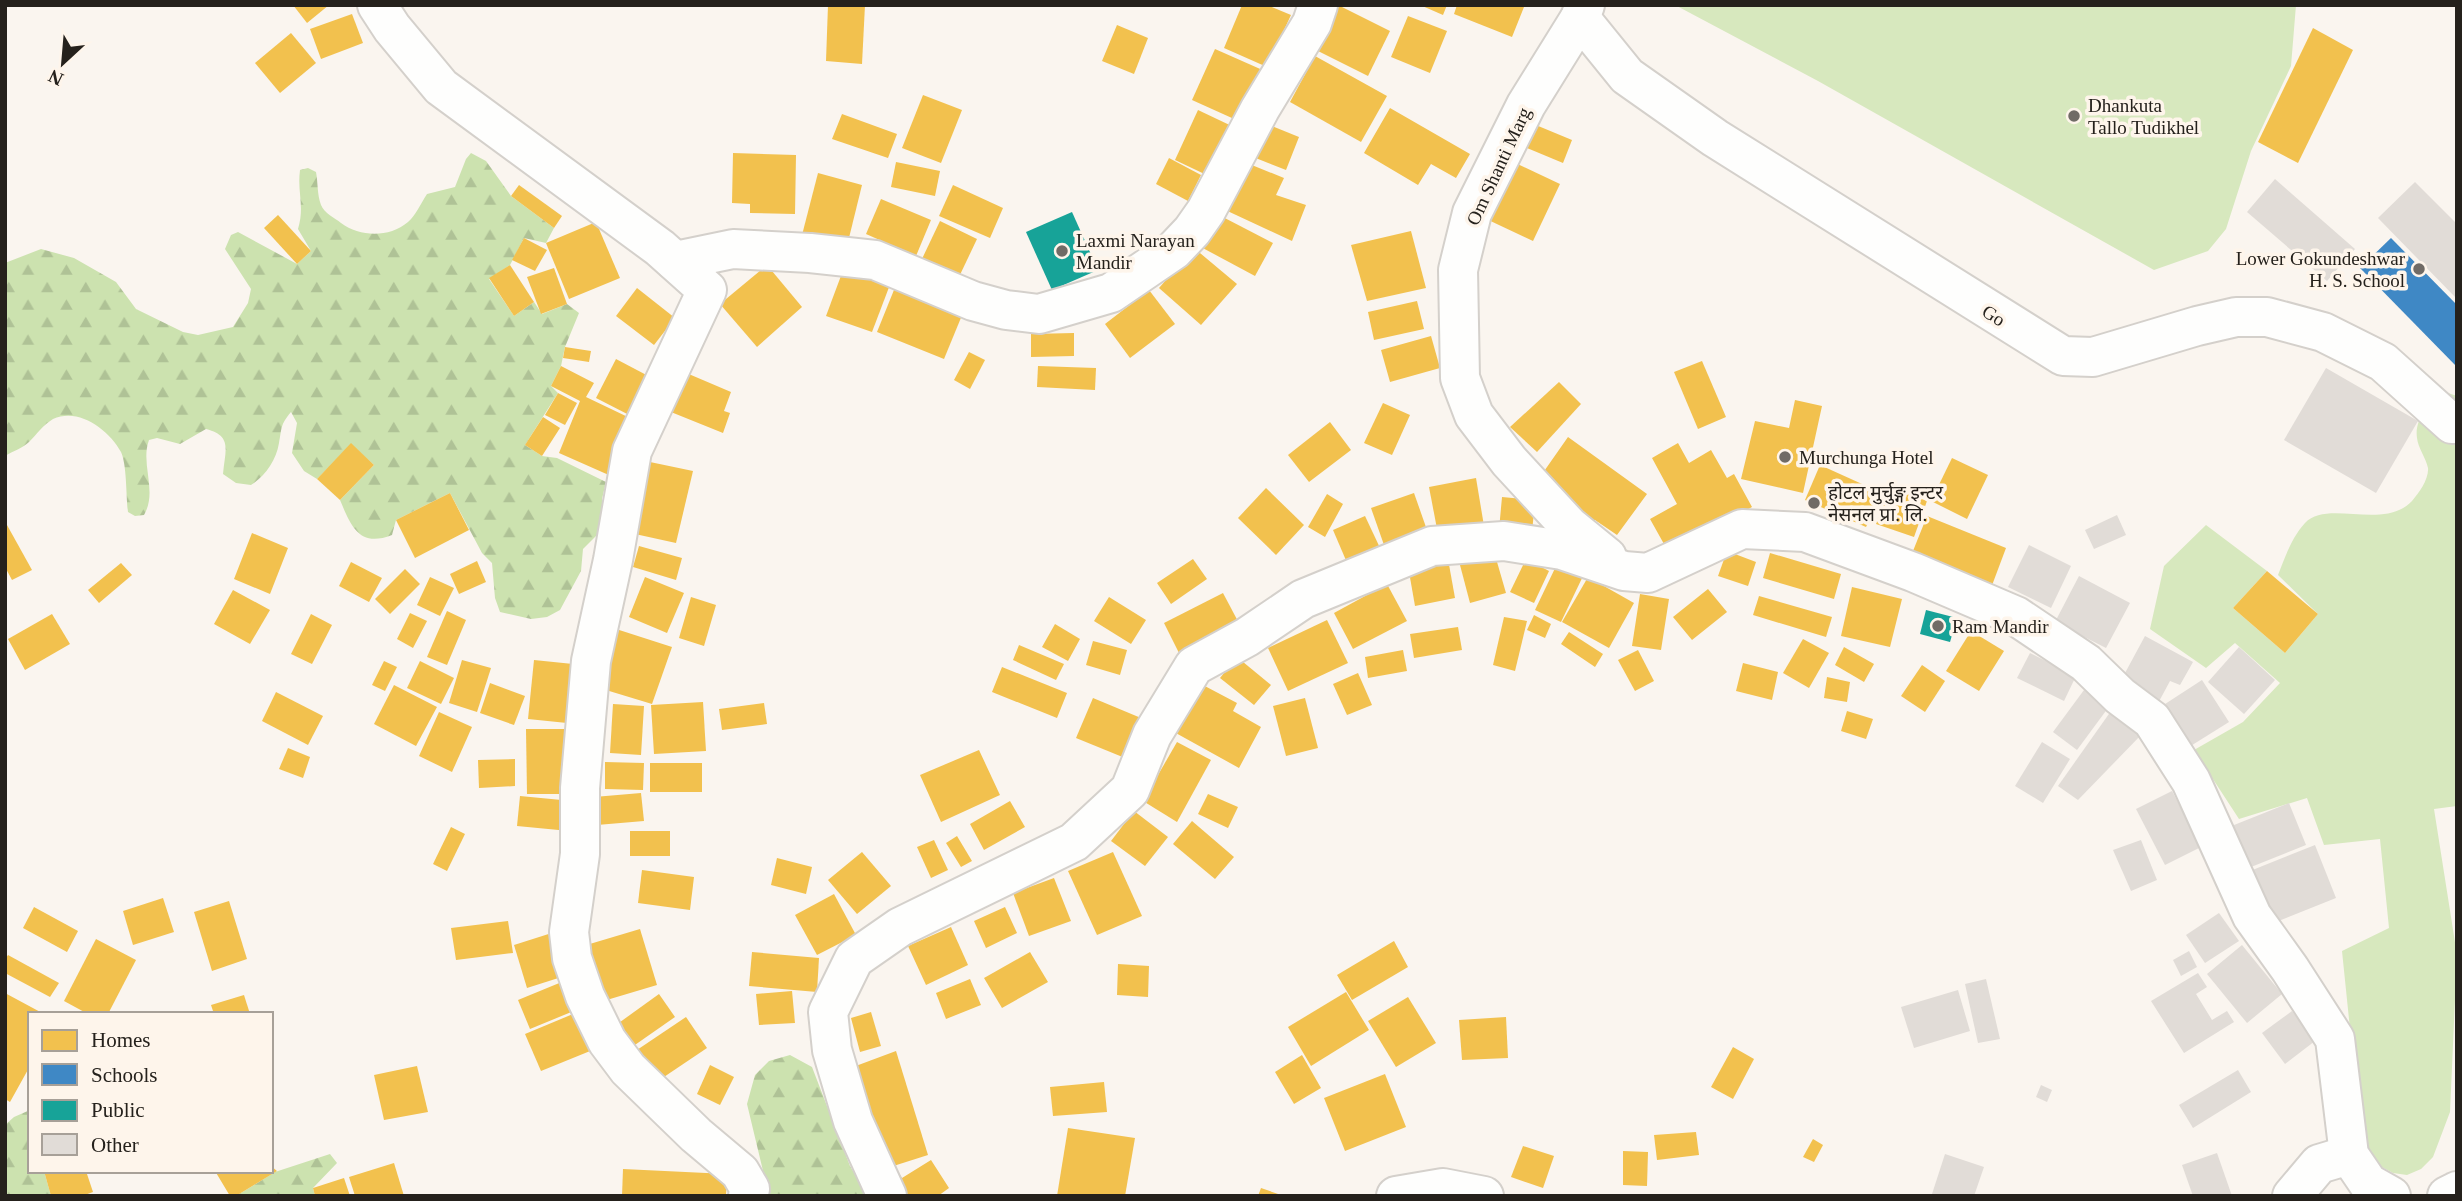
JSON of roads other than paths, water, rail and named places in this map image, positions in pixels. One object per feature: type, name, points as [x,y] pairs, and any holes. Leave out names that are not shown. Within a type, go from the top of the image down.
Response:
[{"type":"street","points":[[377,5],[391,27],[441,87],[675,261],[707,290],[632,451],[591,661],[580,788],[580,854],[569,932],[572,958],[585,996],[607,1041],[628,1069],[696,1135],[740,1172],[750,1189],[748,1196]]},
{"type":"street","points":[[675,261],[733,249],[874,260],[973,301],[1006,310],[1039,314],[1111,293],[1174,250],[1192,231],[1206,211],[1260,109],[1312,23],[1318,5]]},
{"type":"street","name":"Go","points":[[1582,11],[1627,76],[1704,131],[2063,356],[2093,357],[2236,317],[2267,317],[2323,332],[2383,362],[2452,424],[2457,424]]},
{"type":"street","name":"Om Shanti Marg","points":[[1582,11],[1526,105],[1472,213],[1458,270],[1460,378],[1474,415],[1508,461],[1569,526],[1624,571]]},
{"type":"street","points":[[887,1196],[853,1121],[832,1050],[828,1012],[854,959],[900,927],[1074,842],[1130,790],[1152,735],[1194,666],[1247,637],[1303,599],[1432,546],[1504,541],[1562,550],[1624,571],[1648,573],[1742,529],[1805,533],[1913,572],[2016,616],[2086,663],[2120,696],[2152,720],[2191,782],[2252,916],[2335,1039],[2349,1155],[2368,1183],[2391,1196]]},
{"type":"street","points":[[2292,1196],[2319,1164],[2349,1155]]},
{"type":"street","points":[[1396,1196],[1443,1188],[1485,1196]]},
{"type":"street","points":[[2447,1196],[2457,1191]]},
{"type":"place","name":"Dhankuta Tallo Tudikhel","points":[[2074,116]]},
{"type":"place","name":"Laxmi Narayan Mandir","points":[[1062,251]]},
{"type":"place","name":"Lower Gokundeshwar H. S. School","points":[[2419,269]]},
{"type":"place","name":"Murchunga Hotel","points":[[1785,457]]},
{"type":"place","name":"होटल मुर्चुङ्ग इन्टर नेसनल प्रा. लि.","points":[[1814,503]]},
{"type":"place","name":"Ram Mandir","points":[[1938,626]]}]
